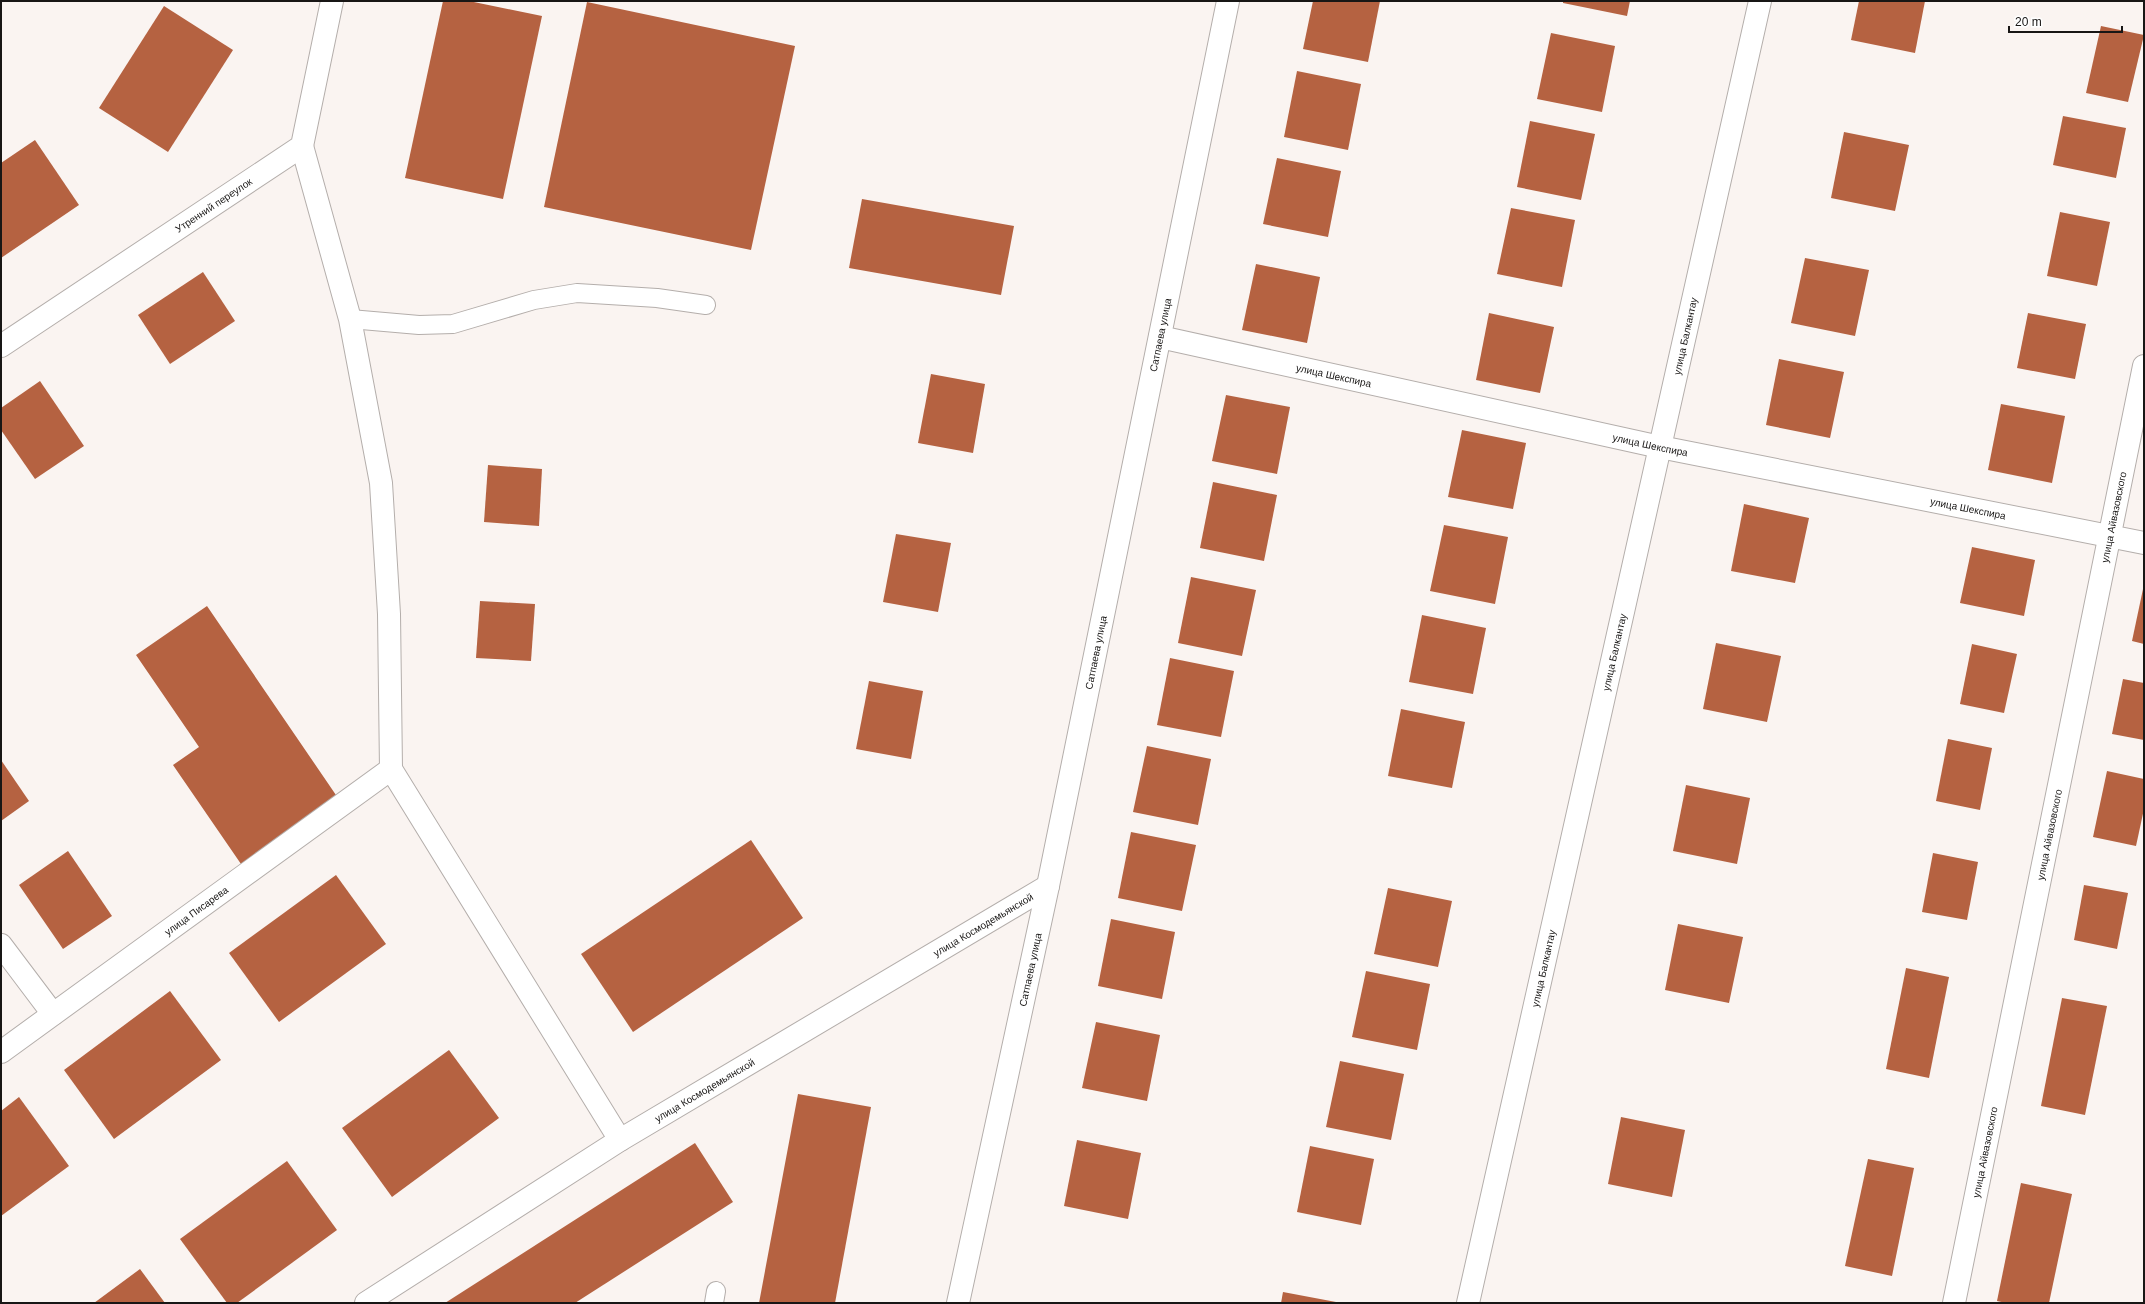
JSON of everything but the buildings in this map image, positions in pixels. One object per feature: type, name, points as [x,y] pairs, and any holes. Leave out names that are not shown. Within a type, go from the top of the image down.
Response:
[{"type":"street","points":[[332,1],[302,146],[350,319],[381,483],[389,614],[392,769],[620,1140]]},
{"type":"street","name":"Сатпаева улица","points":[[958,1303],[1048,886],[1228,1]]},
{"type":"street","name":"улица Балкантау","points":[[1468,1303],[1760,1]]},
{"type":"street","name":"Утренний переулок","points":[[1,346],[302,146]]},
{"type":"street","name":"улица Шекспира","points":[[1160,336],[1660,447],[2144,543]]},
{"type":"street","name":"улица Айвазовского","points":[[1954,1303],[2144,366]]},
{"type":"street","name":"улица Писарева","points":[[1,1052],[392,769]]},
{"type":"street","name":"улица Космодемьянской","points":[[366,1303],[620,1140],[1048,886]]},
{"type":"street","points":[[1,945],[53,1014]]},
{"type":"lane","points":[[350,319],[419,325],[453,324],[534,300],[577,293],[657,298],[706,305]]}]
